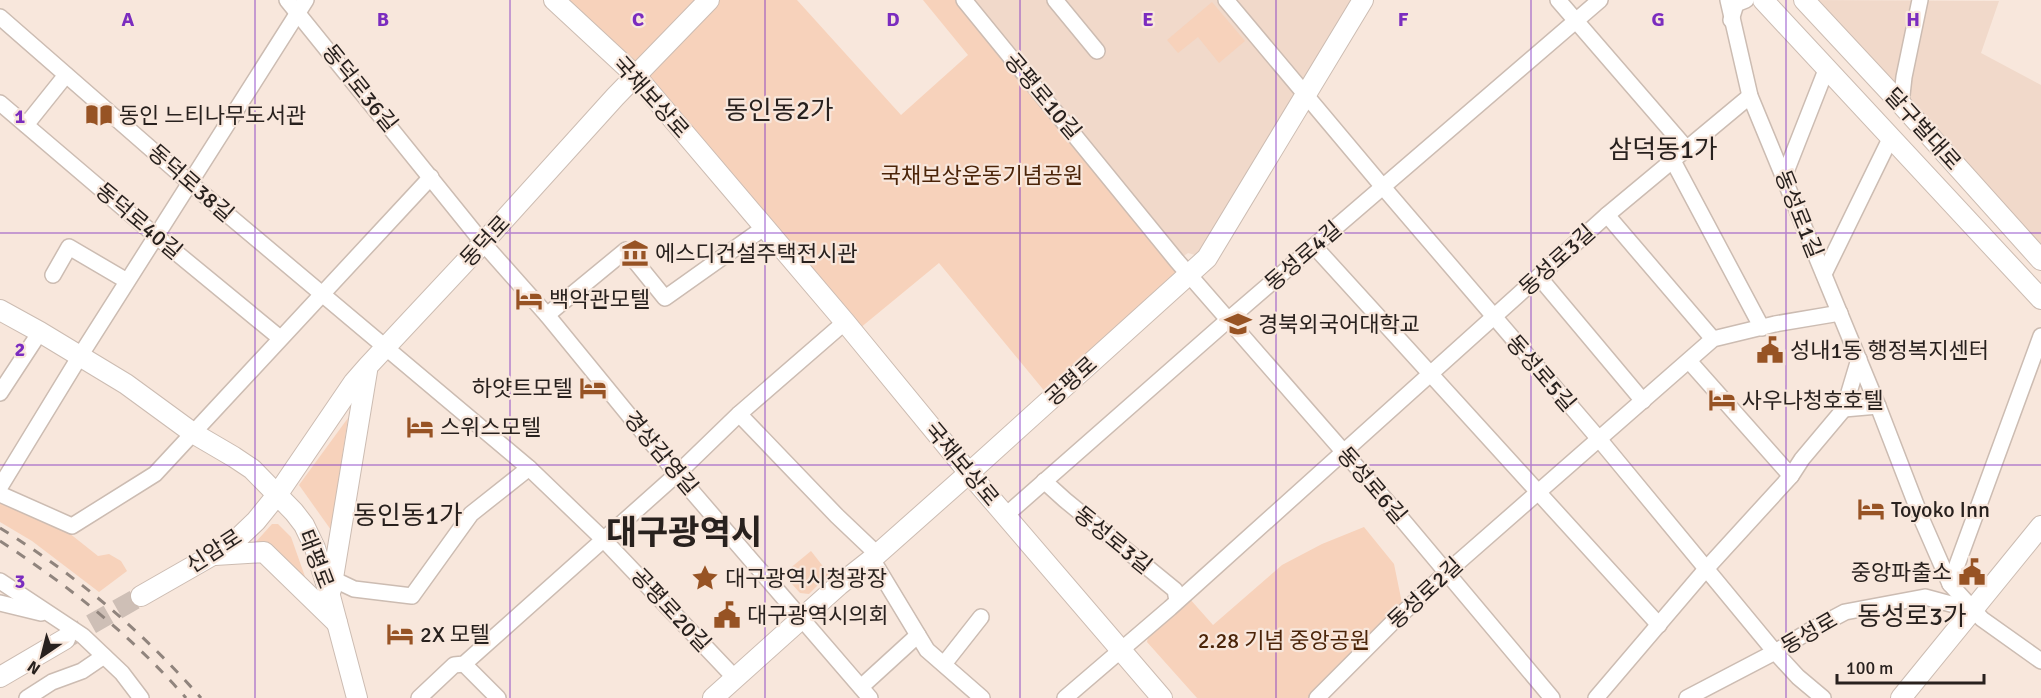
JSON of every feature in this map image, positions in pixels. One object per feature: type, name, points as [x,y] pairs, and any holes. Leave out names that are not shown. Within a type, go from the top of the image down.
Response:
[{"type":"main road","name":"국채보상로","points":[[554,0],[636,76],[845,322],[1005,516],[1162,698]]},
{"type":"main road","name":"동덕로","points":[[277,495],[354,382],[384,347],[708,0]]},
{"type":"main road","name":"달구벌대로","points":[[1758,0],[2041,299]]},
{"type":"main road","name":"달구벌대로","points":[[1804,0],[2041,260]]},
{"type":"main road","name":"공평로","points":[[713,698],[969,473],[1191,275],[1207,258],[1306,95],[1359,2]]},
{"type":"main road","name":"태평로","points":[[0,310],[126,384],[193,433],[252,470],[294,512],[304,525],[332,587],[338,624],[357,698]]},
{"type":"main road","points":[[332,587],[368,366]]},
{"type":"main road","name":"신암로","points":[[141,596],[232,544],[256,521],[277,495]]},
{"type":"main road","points":[[1901,698],[2041,526]]},
{"type":"main road","points":[[212,555],[264,552],[338,624]]},
{"type":"main road","points":[[0,677],[64,639]]},
{"type":"street","name":"동덕로36길","points":[[287,0],[302,6],[483,243]]},
{"type":"street","name":"공평로10길","points":[[964,0],[1191,275]]},
{"type":"street","points":[[1055,0],[1097,51]]},
{"type":"street","name":"동성로5길","points":[[1226,0],[1383,188],[1599,440],[1775,652],[1798,677],[1823,698]]},
{"type":"street","points":[[1558,0],[1686,148]]},
{"type":"street","name":"동성로4길","points":[[1005,516],[1228,320],[1600,0]]},
{"type":"street","name":"동성로1길","points":[[1728,0],[1750,96],[1878,405],[1922,520],[1950,584],[1967,600],[1973,610]]},
{"type":"street","points":[[1731,20],[1736,4],[1758,0]]},
{"type":"street","points":[[1901,105],[1904,77],[1920,0]]},
{"type":"street","points":[[0,487],[302,6]]},
{"type":"street","name":"동덕로38길","points":[[0,17],[190,183],[384,347]]},
{"type":"street","points":[[1784,177],[1826,70]]},
{"type":"street","points":[[26,125],[66,75]]},
{"type":"street","name":"동성로3길","points":[[1065,698],[1431,375],[1606,215],[1750,96]]},
{"type":"street","name":"동덕로40길","points":[[0,103],[156,237],[280,338]]},
{"type":"street","name":"달구벌대로","points":[[1824,274],[1890,139]]},
{"type":"street","points":[[1672,159],[1762,328]]},
{"type":"street","points":[[0,494],[72,526],[155,474],[431,177]]},
{"type":"street","points":[[1606,215],[1713,339]]},
{"type":"street","points":[[547,315],[626,250],[665,298],[765,227]]},
{"type":"street","name":"경상감영길","points":[[483,243],[547,315],[677,474],[802,618],[862,693]]},
{"type":"street","points":[[1314,246],[1659,625]]},
{"type":"street","points":[[53,276],[69,248],[128,281]]},
{"type":"street","name":"동성로6길","points":[[1191,275],[1447,572],[1552,698]]},
{"type":"street","points":[[1539,277],[1643,401]]},
{"type":"street","name":"동성로2길","points":[[1317,698],[1447,572],[1713,339],[1840,313]]},
{"type":"street","points":[[419,698],[454,665],[464,664],[845,322]]},
{"type":"street","points":[[0,393],[40,332]]},
{"type":"street","points":[[1950,584],[2041,336]]},
{"type":"street","name":"공평로20길","points":[[384,347],[529,468],[603,538],[735,678]]},
{"type":"street","points":[[1596,698],[1706,569],[1791,476],[1844,409],[1859,359]]},
{"type":"street","points":[[1689,361],[1791,476]]},
{"type":"street","points":[[1844,409],[1878,405]]},
{"type":"street","points":[[740,414],[874,556],[927,650],[982,698]]},
{"type":"street","points":[[332,587],[412,596],[471,514],[529,468]]},
{"type":"street","name":"동성로3길","points":[[1044,481],[1175,590],[1177,601]]},
{"type":"street","points":[[0,581],[83,636],[122,673],[141,698]]},
{"type":"street","name":"동성로","points":[[1688,698],[1845,612],[1926,597],[1973,610]]},
{"type":"street","points":[[0,603],[52,615]]},
{"type":"street","points":[[1973,610],[2041,661]]},
{"type":"street","points":[[944,664],[981,617]]},
{"type":"street","points":[[862,693],[918,635]]},
{"type":"street","points":[[27,698],[52,682],[82,671],[104,656]]},
{"type":"street","points":[[464,664],[498,698]]},
{"type":"shaded area","points":[[959,0],[1363,0],[1202,257],[1188,253],[1177,261]]},
{"type":"shaded area","points":[[1803,0],[1999,1],[1981,53],[2041,85],[2041,260]]},
{"type":"green space","name":"국채보상운동기념공원","points":[[554,0],[797,0],[901,115],[968,55],[923,0],[963,0],[1191,275],[1051,399],[939,263],[854,333],[636,76]]},
{"type":"green space","points":[[1212,2],[1245,41],[1219,63],[1198,37],[1178,53],[1167,40]]},
{"type":"green space","points":[[348,418],[331,530],[299,485]]},
{"type":"green space","points":[[0,502],[64,529],[98,556],[109,554],[121,561],[127,571],[99,592],[32,541],[0,522]]},
{"type":"green space","points":[[272,524],[278,524],[291,537],[308,585],[277,552],[263,545],[254,544]]},
{"type":"green space","name":"2.28 기념 중앙공원","points":[[1364,527],[1394,564],[1403,608],[1310,698],[1197,698],[1147,642],[1148,637],[1179,611],[1189,598],[1213,625],[1282,565],[1322,544]]},
{"type":"green space","points":[[811,551],[829,574],[809,594],[800,593],[783,574]]},
{"type":"tunnel","points":[[65,639],[141,596]]},
{"type":"railway","points":[[0,528],[55,565],[132,627],[201,698]]},
{"type":"railway","points":[[0,541],[99,613],[144,654],[186,698]]},
{"type":"place","name":"동인 느티나무도서관","points":[[99,115]]},
{"type":"place","name":"에스디건설주택전시관","points":[[635,253]]},
{"type":"place","name":"백악관모텔","points":[[529,299]]},
{"type":"place","name":"경북외국어대학교","points":[[1238,324]]},
{"type":"place","name":"성내1동 행정복지센터","points":[[1770,350]]},
{"type":"place","name":"하얏트모텔","points":[[593,388]]},
{"type":"place","name":"사우나청호호텔","points":[[1722,400]]},
{"type":"place","name":"스위스모텔","points":[[420,427]]},
{"type":"place","name":"Toyoko Inn","points":[[1871,509]]},
{"type":"place","name":"중앙파출소","points":[[1972,572]]},
{"type":"place","name":"대구광역시청광장","points":[[705,578]]},
{"type":"place","name":"대구광역시의회","points":[[727,615]]},
{"type":"place","name":"2X 모텔","points":[[400,634]]},
{"type":"district","name":"동인동2가","points":[[779,111]]},
{"type":"district","name":"삼덕동1가","points":[[1663,150]]},
{"type":"district","name":"동인동1가","points":[[408,516]]},
{"type":"district","name":"대구광역시","points":[[684,533]]},
{"type":"district","name":"동성로3가","points":[[1912,617]]}]
